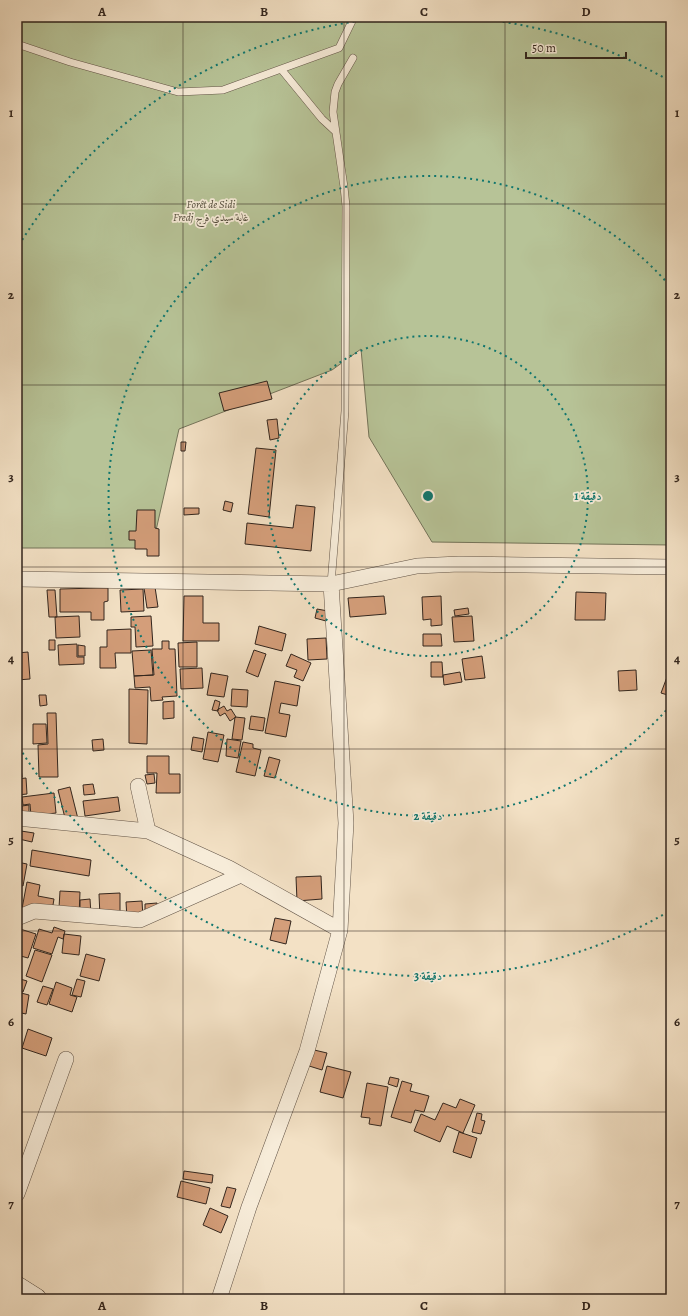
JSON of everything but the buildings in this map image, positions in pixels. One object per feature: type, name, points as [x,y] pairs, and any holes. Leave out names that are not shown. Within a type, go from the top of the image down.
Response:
[{"type":"main road","points":[[17,1287],[36,1299]]},
{"type":"street","points":[[17,579],[331,584],[417,566],[437,564],[671,567]]},
{"type":"street","points":[[219,1299],[250,1207],[307,1051],[340,930],[346,823],[331,584]]},
{"type":"street","points":[[138,786],[148,831]]},
{"type":"street","points":[[17,818],[148,831],[241,875],[340,930]]},
{"type":"street","points":[[17,918],[34,911],[140,920],[241,875]]},
{"type":"street","points":[[17,1194],[66,1059]]},
{"type":"lane","points":[[17,44],[70,62],[178,92],[223,90],[338,48],[354,17]]},
{"type":"lane","points":[[331,584],[345,411],[346,206],[333,112],[335,92],[353,58]]},
{"type":"lane","points":[[281,69],[322,119],[335,131]]},
{"type":"green space","name":"Forêt de Sidi Fredj غابة سيدي فرج","points":[[17,17],[671,17],[671,545],[432,542],[369,437],[361,349],[332,370],[179,429],[152,548],[17,548]]}]
